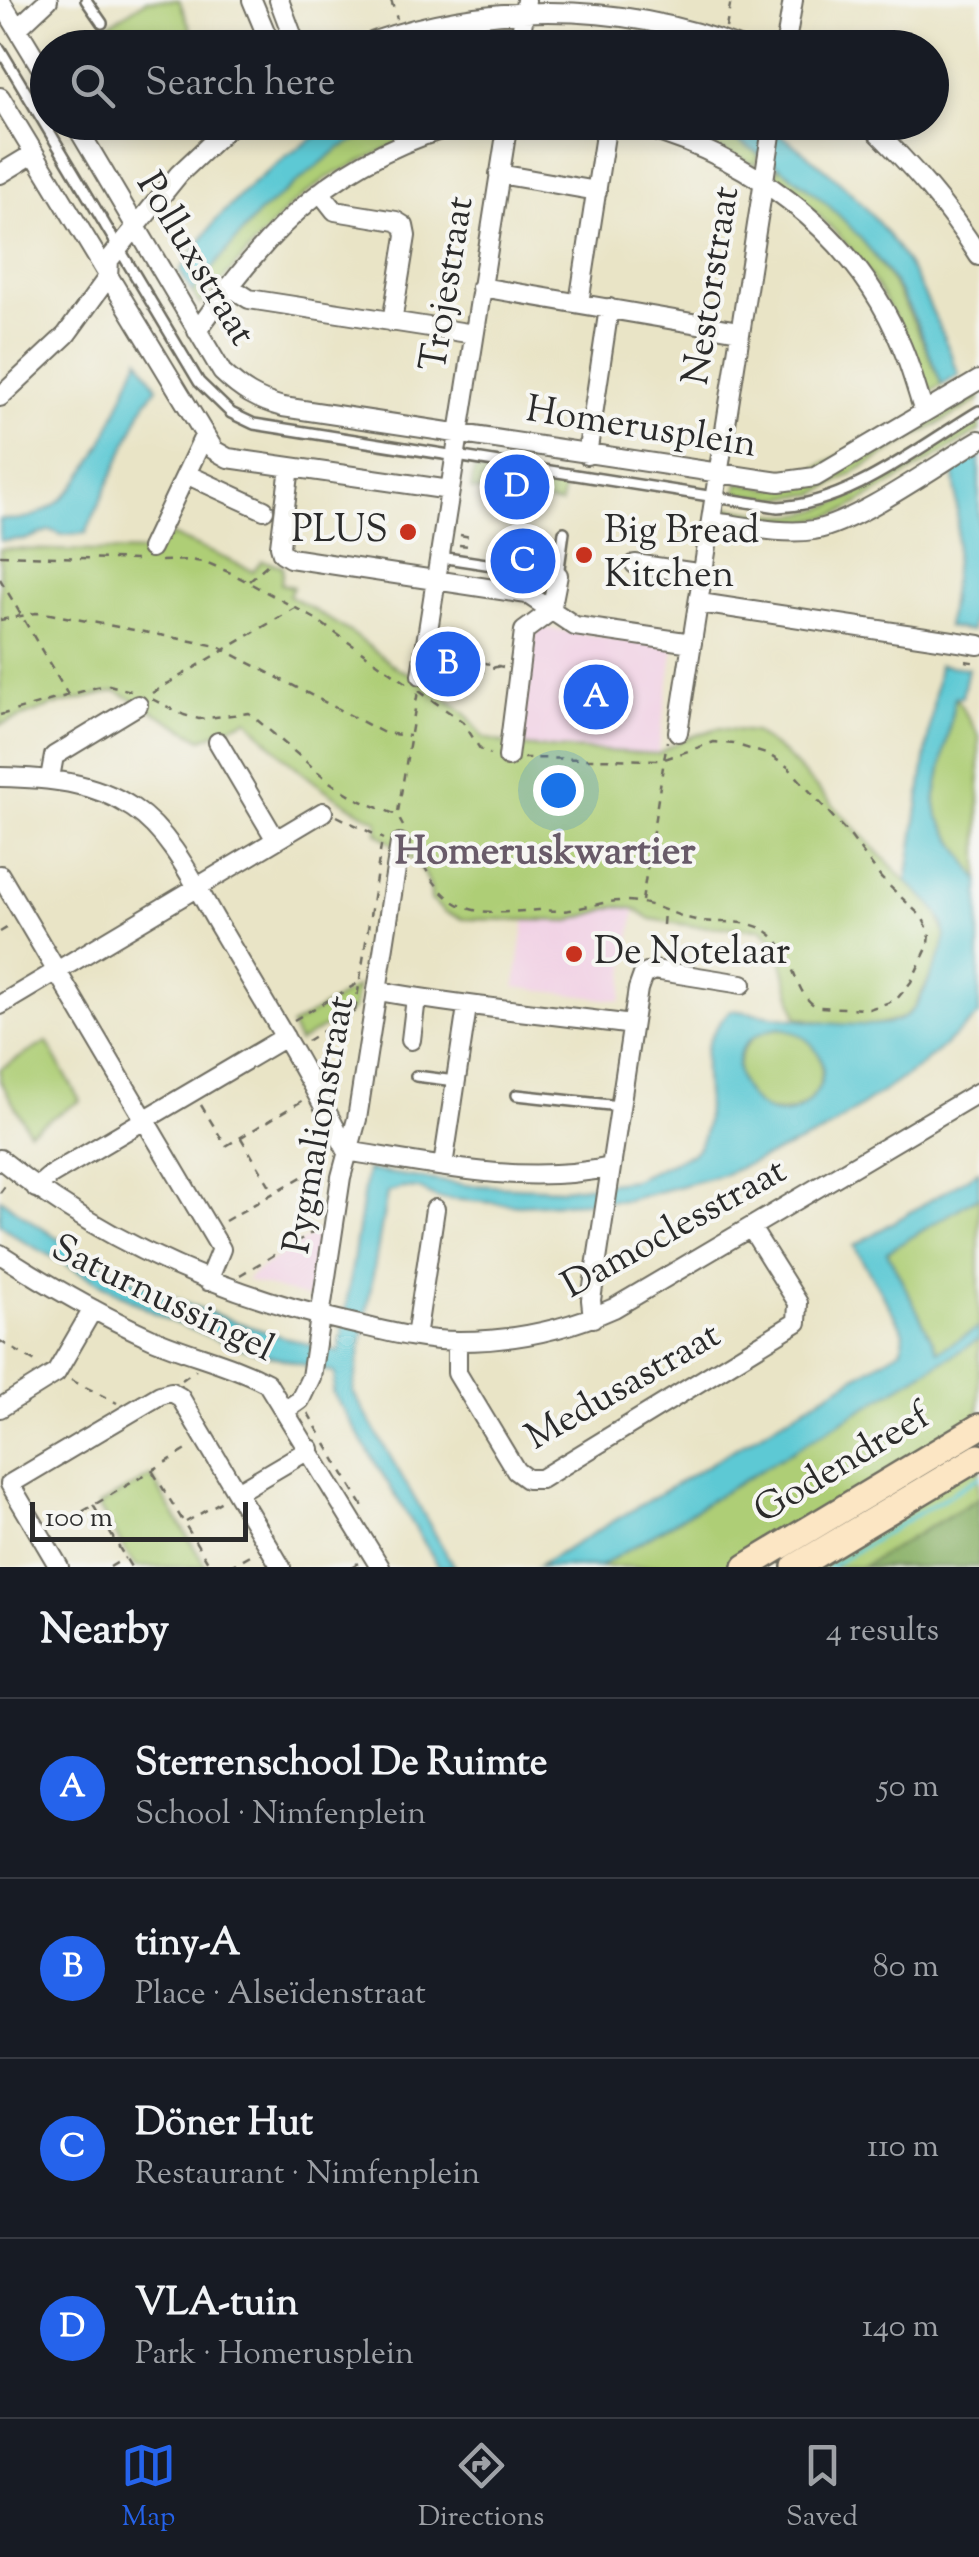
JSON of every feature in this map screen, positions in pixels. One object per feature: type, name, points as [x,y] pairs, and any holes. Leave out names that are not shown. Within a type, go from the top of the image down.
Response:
[{"type":"main road","name":"Godendreef","points":[[746,1567],[979,1427]]},
{"type":"main road","name":"Godendreef","points":[[795,1567],[979,1457]]},
{"type":"street","points":[[0,0],[30,48]]},
{"type":"street","points":[[18,28],[48,0]]},
{"type":"street","points":[[252,0],[264,30]]},
{"type":"street","points":[[279,0],[291,30]]},
{"type":"street","points":[[788,30],[793,0]]},
{"type":"street","points":[[400,30],[492,3],[526,2],[644,14],[691,30]]},
{"type":"street","points":[[522,30],[526,2]]},
{"type":"street","points":[[0,97],[219,455],[450,490]]},
{"type":"street","name":"Polluxstraat","points":[[85,140],[222,372],[239,388],[259,400],[283,407],[458,434]]},
{"type":"street","points":[[0,397],[66,334],[108,277],[109,260],[180,174],[215,140]]},
{"type":"street","points":[[197,331],[277,229],[320,192],[380,155],[413,140]]},
{"type":"street","name":"Trojestraat","points":[[420,683],[505,140]]},
{"type":"street","points":[[579,303],[604,140]]},
{"type":"street","points":[[682,140],[764,176],[802,208],[866,280],[902,345],[924,412],[979,380]]},
{"type":"street","name":"Nestorstraat","points":[[678,732],[770,140]]},
{"type":"street","points":[[885,140],[918,172],[979,256]]},
{"type":"street","points":[[0,174],[33,154]]},
{"type":"street","points":[[500,174],[596,191]]},
{"type":"street","points":[[320,192],[335,211],[396,221],[404,226],[406,236],[392,322]]},
{"type":"street","points":[[229,286],[248,299],[474,334]]},
{"type":"street","points":[[481,287],[739,330]]},
{"type":"street","points":[[587,454],[609,308]]},
{"type":"street","name":"Homerusplein","points":[[458,434],[779,482],[815,477],[924,412]]},
{"type":"street","points":[[151,556],[204,436]]},
{"type":"street","points":[[713,522],[782,531],[816,530],[876,502],[979,440]]},
{"type":"street","points":[[290,467],[280,538],[282,552],[304,561],[528,594],[574,626],[692,643]]},
{"type":"street","points":[[186,474],[264,510]]},
{"type":"street","points":[[446,514],[466,516]]},
{"type":"street","points":[[635,564],[704,574]]},
{"type":"street","points":[[508,757],[510,668],[524,631],[552,611],[558,576]]},
{"type":"street","points":[[700,603],[979,646]]},
{"type":"street","points":[[50,778],[54,756],[141,701]]},
{"type":"street","points":[[218,742],[276,840]]},
{"type":"street","points":[[0,777],[50,778],[107,794],[133,808],[165,839],[286,1038],[347,1151],[489,1173],[610,1175]]},
{"type":"street","points":[[0,1006],[323,812]]},
{"type":"street","name":"Pygmalionstraat","points":[[293,1405],[311,1377],[334,1219],[357,1120],[406,839]]},
{"type":"street","points":[[0,875],[222,1248],[215,1283]]},
{"type":"street","points":[[593,1318],[591,1300],[619,1106],[643,974],[654,970],[742,984]]},
{"type":"street","points":[[379,991],[467,1007],[505,1007],[632,1025]]},
{"type":"street","points":[[411,1040],[416,998]]},
{"type":"street","points":[[443,1166],[467,1007]]},
{"type":"street","points":[[36,1188],[145,1118],[286,1038]]},
{"type":"street","name":"Damoclesstraat","points":[[0,1159],[36,1188],[96,1226],[215,1283],[320,1317],[456,1342],[514,1338],[593,1318],[614,1308],[979,1092]]},
{"type":"street","points":[[416,1337],[436,1209]]},
{"type":"street","name":"Medusastraat","points":[[456,1342],[457,1373],[516,1470],[527,1479],[541,1479],[797,1322],[798,1304],[752,1228]]},
{"type":"street","name":"Saturnussingel","points":[[0,1254],[93,1309],[204,1360],[267,1382],[293,1405],[310,1449],[380,1567]]},
{"type":"street","points":[[0,1408],[56,1373],[93,1309]]},
{"type":"street","points":[[59,1567],[10,1484],[171,1392],[180,1397],[282,1567]]},
{"type":"street","points":[[237,1492],[310,1449]]},
{"type":"lane","points":[[86,0],[102,23]]},
{"type":"lane","points":[[0,49],[30,99]]},
{"type":"lane","points":[[55,140],[199,382],[232,413],[269,428],[778,507],[825,499],[852,487],[979,411]]},
{"type":"lane","points":[[440,558],[558,576],[564,532]]},
{"type":"lane","points":[[416,1076],[455,1082]]},
{"type":"lane","points":[[517,1096],[619,1106]]},
{"type":"path","points":[[391,0],[400,30]]},
{"type":"path","points":[[731,0],[732,30]]},
{"type":"path","points":[[538,572],[544,529]]},
{"type":"path","points":[[461,535],[471,537]]},
{"type":"path","points":[[459,545],[470,546]]},
{"type":"path","points":[[248,582],[282,552]]},
{"type":"path","points":[[0,555],[151,556],[208,563],[296,608],[420,683],[463,722],[480,749],[494,757],[662,760],[714,742],[769,754],[788,767],[851,837],[881,878],[922,916],[930,933],[930,944],[906,992],[896,1000],[869,1009],[835,1010],[811,1004],[800,990],[793,964],[780,943],[767,931],[745,922],[698,920],[620,900],[564,911],[505,914],[467,910],[440,892],[406,839],[398,814],[420,683]]},
{"type":"path","points":[[0,579],[69,696]]},
{"type":"path","points":[[141,701],[296,608]]},
{"type":"path","points":[[0,620],[50,614],[226,650],[384,733],[410,736]]},
{"type":"path","points":[[472,660],[510,668],[484,670],[478,684],[464,677],[466,664],[472,660]]},
{"type":"path","points":[[0,714],[109,686],[141,701],[199,719],[249,713],[330,782],[359,800],[398,814]]},
{"type":"path","points":[[642,903],[662,760],[669,738],[678,732]]},
{"type":"path","points":[[286,1038],[356,1012],[382,838],[323,812]]},
{"type":"path","points":[[398,814],[406,839]]},
{"type":"path","points":[[664,910],[664,925]]},
{"type":"path","points":[[286,1038],[360,982]]},
{"type":"path","points":[[192,1091],[226,1146],[317,1092]]},
{"type":"path","points":[[241,1137],[274,1192]]},
{"type":"path","points":[[211,1230],[347,1151]]},
{"type":"path","points":[[215,1283],[334,1219]]},
{"type":"path","points":[[171,1392],[204,1360]]},
{"type":"path","points":[[293,1405],[368,1514]]},
{"type":"path","points":[[41,1537],[205,1439]]},
{"type":"path","points":[[152,1470],[211,1567]]},
{"type":"path","points":[[184,1523],[237,1492]]},
{"type":"path","points":[[93,1505],[131,1567]]},
{"type":"path","points":[[229,1567],[268,1545]]},
{"type":"path","points":[[110,1567],[126,1558]]},
{"type":"shaded area","points":[[537,627],[674,647],[658,754],[516,746]]},
{"type":"shaded area","name":"De Notelaar","points":[[617,906],[635,909],[621,1001],[515,987],[525,920],[570,921]]},
{"type":"shaded area","points":[[317,1232],[310,1298],[246,1280],[257,1271]]},
{"type":"green space","points":[[147,0],[179,0],[191,30],[100,30]]},
{"type":"green space","points":[[355,140],[404,140],[325,179],[288,208],[200,305],[192,292],[258,214],[338,149]]},
{"type":"green space","points":[[698,140],[735,140],[759,152],[756,165]]},
{"type":"green space","points":[[778,164],[835,211],[878,261],[912,318],[942,385],[927,394],[900,329],[870,275],[830,226],[776,181]]},
{"type":"green space","points":[[979,388],[979,400],[816,494],[776,498],[736,493],[738,483],[773,489]]},
{"type":"green space","points":[[979,419],[979,431],[847,510],[806,521],[779,522],[736,519],[724,511],[724,507],[791,515],[821,509],[867,488]]},
{"type":"green space","points":[[474,470],[564,484],[561,504],[471,490]]},
{"type":"green space","points":[[171,535],[253,571],[262,561],[283,566],[281,584],[293,587],[289,595],[353,634],[398,669],[414,675],[465,713],[484,738],[516,746],[658,754],[682,740],[718,728],[754,732],[784,754],[937,909],[946,939],[944,951],[913,1009],[903,1018],[871,1026],[836,1025],[797,1017],[777,944],[762,929],[693,926],[651,919],[635,909],[617,906],[570,921],[463,919],[444,912],[431,900],[421,869],[377,833],[378,821],[308,776],[248,719],[202,739],[117,691],[52,706],[0,725],[0,549],[151,552]]},
{"type":"green space","points":[[955,696],[979,736],[979,881],[938,816],[935,800]]},
{"type":"green space","points":[[357,987],[353,1010],[299,1042],[291,1026]]},
{"type":"green space","points":[[780,1028],[796,1031],[810,1040],[819,1054],[819,1086],[810,1100],[796,1109],[780,1112],[764,1109],[750,1100],[741,1086],[738,1070],[741,1054],[750,1040],[764,1031]]},
{"type":"green space","points":[[47,1042],[80,1101],[29,1131],[0,1080],[0,1069]]},
{"type":"green space","points":[[979,1196],[979,1328],[938,1352],[887,1252]]},
{"type":"green space","points":[[979,1339],[979,1421],[736,1567],[599,1567]]},
{"type":"green space","points":[[979,1460],[979,1498],[862,1567],[801,1567]]},
{"type":"green space","points":[[151,1476],[206,1567],[135,1567],[98,1506]]},
{"type":"green space","points":[[979,1498],[979,1567],[862,1567]]},
{"type":"water","points":[[311,140],[355,140],[338,149],[258,214],[192,292],[180,271],[216,220],[288,155]]},
{"type":"water","points":[[736,140],[788,140],[857,198],[916,278],[959,375],[942,385],[908,306],[868,247],[820,198]]},
{"type":"water","points":[[139,358],[157,388],[145,403],[86,533],[62,535],[50,530],[27,539],[0,541],[0,519],[28,518],[52,507],[73,488],[105,437]]},
{"type":"water","points":[[979,455],[979,576],[971,631],[947,627],[957,530],[953,471]]},
{"type":"water","points":[[939,665],[968,668],[962,697],[955,697],[935,800],[938,816],[979,881],[979,1015],[919,1067],[822,1133],[725,1174],[627,1200],[519,1205],[437,1198],[419,1189],[387,1193],[353,1392],[454,1567],[439,1567],[333,1393],[335,1373],[232,1345],[166,1319],[21,1240],[0,1224],[0,1198],[78,1251],[161,1293],[249,1326],[339,1352],[367,1170],[466,1185],[563,1189],[633,1180],[693,1153],[707,1118],[707,1045],[730,1010],[820,1023],[871,1025],[905,1017],[915,1006],[945,938],[935,909],[907,882]],"holes":[[[779,1028],[791,1031],[817,1051],[823,1072],[814,1095],[796,1111],[776,1113],[759,1105],[746,1091],[738,1072],[740,1054],[753,1038]]]},
{"type":"water","points":[[979,1171],[979,1196],[887,1252],[938,1351],[979,1328],[979,1339],[599,1567],[537,1567],[902,1349],[904,1332],[854,1246]]},
{"type":"waterway","points":[[829,1567],[979,1477]]},
{"type":"place","name":"VLA-tuin","points":[[517,487]]},
{"type":"place","name":"PLUS","points":[[408,532]]},
{"type":"place","name":"Big Bread Kitchen","points":[[584,555]]},
{"type":"place","name":"Döner Hut","points":[[523,561]]},
{"type":"place","name":"tiny-A","points":[[448,664]]},
{"type":"place","name":"Sterrenschool De Ruimte","points":[[596,697]]},
{"type":"place","name":"De Notelaar","points":[[574,954]]},
{"type":"district","name":"Homeruskwartier","points":[[545,853]]}]
